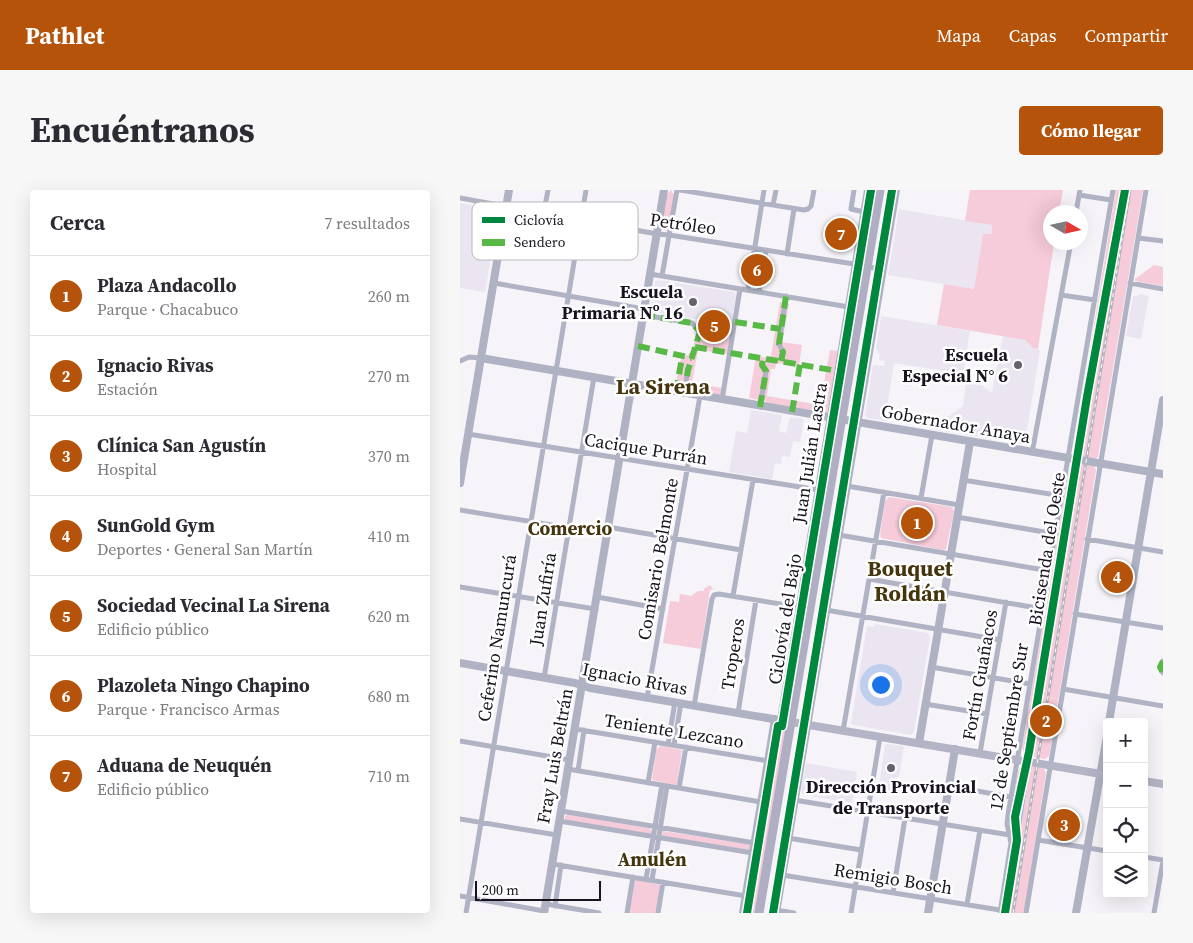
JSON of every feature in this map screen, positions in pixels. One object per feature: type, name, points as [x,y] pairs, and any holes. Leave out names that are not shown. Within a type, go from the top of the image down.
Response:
[{"type":"highway","points":[[870,267],[880,190]]},
{"type":"highway","points":[[765,913],[794,722],[844,420],[885,190]]},
{"type":"highway","points":[[759,913],[794,722]]},
{"type":"main road","name":"Ignacio Rivas","points":[[794,722],[1103,774]]},
{"type":"main road","points":[[1148,782],[1163,784]]},
{"type":"street","name":"Fray Luis Beltrán","points":[[545,909],[664,190]]},
{"type":"street","points":[[662,276],[679,190],[808,210],[811,206],[814,190]]},
{"type":"street","points":[[748,290],[764,190]]},
{"type":"street","points":[[773,205],[776,190]]},
{"type":"street","points":[[854,190],[852,209],[864,212]]},
{"type":"street","name":"Juan Julián Lastra","points":[[743,913],[768,761],[778,720],[799,607],[868,190]]},
{"type":"street","points":[[794,913],[776,912],[896,190]]},
{"type":"street","name":"12 de Septiembre Sur","points":[[1000,911],[1011,846],[1007,821],[1113,190]]},
{"type":"street","points":[[1026,913],[1146,190]]},
{"type":"street","points":[[1080,193],[1111,200]]},
{"type":"street","name":"Petróleo","points":[[460,198],[480,202]]},
{"type":"street","points":[[787,254],[794,209]]},
{"type":"street","name":"Petróleo","points":[[638,231],[870,267]]},
{"type":"street","points":[[1138,238],[1163,241]]},
{"type":"street","points":[[759,292],[766,250]]},
{"type":"street","points":[[1032,453],[1069,250]]},
{"type":"street","points":[[460,484],[498,260]]},
{"type":"street","name":"Ceferino Namuncurá","points":[[466,913],[574,260]]},
{"type":"street","points":[[844,262],[852,268],[853,278]]},
{"type":"street","points":[[870,267],[879,271],[881,278]]},
{"type":"street","points":[[650,274],[849,307]]},
{"type":"street","points":[[494,283],[568,296],[692,323],[706,338]]},
{"type":"street","points":[[1130,283],[1163,289]]},
{"type":"street","points":[[722,400],[740,289]]},
{"type":"street","points":[[1061,295],[1094,300]]},
{"type":"street","points":[[783,352],[779,344],[786,296]]},
{"type":"street","name":"Gobernador Anaya","points":[[460,361],[469,357],[481,358],[760,407],[1163,474]]},
{"type":"street","points":[[760,407],[766,371],[762,365]]},
{"type":"street","points":[[684,394],[688,370]]},
{"type":"street","name":"Juan Zufiría","points":[[544,678],[594,377]]},
{"type":"street","name":"Comisario Belmonte","points":[[647,698],[700,396]]},
{"type":"street","points":[[1110,718],[1163,400]]},
{"type":"street","name":"Cacique Purrán","points":[[468,434],[818,490]]},
{"type":"street","points":[[921,498],[932,435]]},
{"type":"street","points":[[919,743],[970,442]]},
{"type":"street","points":[[733,596],[753,480]]},
{"type":"street","points":[[963,480],[1062,496]]},
{"type":"street","points":[[847,486],[959,505]]},
{"type":"street","points":[[844,730],[884,492]]},
{"type":"street","points":[[460,510],[568,528],[607,530],[675,538],[741,550]]},
{"type":"street","points":[[957,517],[1056,534]]},
{"type":"street","points":[[838,535],[1050,571]]},
{"type":"street","points":[[1087,539],[1163,552]]},
{"type":"street","points":[[869,579],[1043,609]]},
{"type":"street","points":[[460,586],[595,609]]},
{"type":"street","points":[[694,706],[714,595],[733,596],[799,607]]},
{"type":"street","points":[[597,597],[663,608]]},
{"type":"street","name":"Troperos","points":[[738,713],[756,600]]},
{"type":"street","name":"Fortín Guañacos","points":[[980,753],[1006,602]]},
{"type":"street","points":[[826,610],[1000,640]]},
{"type":"street","points":[[1075,614],[1163,628]]},
{"type":"street","points":[[1163,661],[1160,667],[1163,673]]},
{"type":"street","name":"Ignacio Rivas","points":[[460,663],[590,688],[794,722]]},
{"type":"street","points":[[932,667],[1030,684]]},
{"type":"street","points":[[1063,689],[1163,706]]},
{"type":"street","points":[[671,745],[678,703]]},
{"type":"street","points":[[925,704],[987,714]]},
{"type":"street","name":"Teniente Lezcano","points":[[575,729],[768,761]]},
{"type":"street","name":"Fray Luis Beltrán","points":[[578,771],[584,730]]},
{"type":"street","points":[[851,913],[880,737]]},
{"type":"street","points":[[460,742],[570,760]]},
{"type":"street","points":[[648,783],[655,742]]},
{"type":"street","points":[[679,788],[686,747]]},
{"type":"street","points":[[928,913],[955,749]]},
{"type":"street","points":[[568,769],[761,802]]},
{"type":"street","points":[[1076,913],[1087,848],[1103,778]]},
{"type":"street","points":[[649,880],[665,786]]},
{"type":"street","points":[[948,786],[1011,797]]},
{"type":"street","points":[[794,800],[1010,835]]},
{"type":"street","points":[[561,811],[755,843]]},
{"type":"street","points":[[893,893],[905,818]]},
{"type":"street","points":[[460,819],[557,835]]},
{"type":"street","points":[[559,821],[753,853]]},
{"type":"street","points":[[967,904],[980,830]]},
{"type":"street","points":[[788,838],[861,850]]},
{"type":"street","points":[[1038,840],[1103,850]]},
{"type":"street","points":[[1148,858],[1163,861],[1154,913]]},
{"type":"street","points":[[552,864],[746,896]]},
{"type":"street","points":[[555,906],[561,865]]},
{"type":"street","name":"Remigio Bosch","points":[[782,875],[967,904],[1000,911]]},
{"type":"street","points":[[627,913],[633,877]]},
{"type":"street","points":[[658,913],[663,882]]},
{"type":"street","points":[[460,896],[545,909],[555,906],[599,913]]},
{"type":"shaded area","points":[[671,190],[674,195],[668,230],[665,231],[661,226],[667,194]]},
{"type":"shaded area","points":[[871,190],[876,190],[864,263],[858,262]]},
{"type":"shaded area","points":[[888,190],[893,190],[879,270],[876,265]]},
{"type":"shaded area","points":[[970,190],[1063,190],[1060,205],[1043,205],[1043,250],[1053,250],[1038,349],[1033,348],[1025,340],[937,325],[944,284],[974,289],[983,234],[991,234],[992,225],[965,221]]},
{"type":"shaded area","points":[[1116,190],[1143,190],[1098,457],[1095,459],[1075,456],[1074,448]]},
{"type":"shaded area","points":[[460,203],[472,205],[472,260],[491,260],[485,292],[460,288]]},
{"type":"shaded area","points":[[899,209],[992,225],[990,235],[983,234],[974,289],[888,275]]},
{"type":"shaded area","points":[[1154,265],[1163,267],[1163,286],[1135,281],[1135,279]]},
{"type":"shaded area","points":[[857,269],[863,269],[838,414],[835,414]]},
{"type":"shaded area","points":[[875,271],[879,274],[855,414],[853,416],[851,414],[852,405]]},
{"type":"shaded area","name":"Escuela Primaria Nº 16","points":[[657,280],[734,292],[736,295],[731,325],[652,312],[650,310]]},
{"type":"shaded area","points":[[1138,294],[1149,296],[1141,339],[1126,336],[1133,296],[1138,296]]},
{"type":"shaded area","points":[[780,302],[789,304],[782,342],[802,345],[799,366],[776,363],[775,369],[771,369],[767,396],[820,405],[830,350],[838,351],[827,413],[765,404],[766,401],[749,398],[756,356],[769,358],[771,356]]},
{"type":"shaded area","points":[[881,316],[970,331],[963,374],[894,363],[885,421],[867,418],[865,415],[873,365],[884,366],[885,361],[879,360],[880,354],[877,353],[876,349]]},
{"type":"shaded area","points":[[703,329],[731,334],[728,354],[698,350],[692,383],[722,388],[721,395],[675,389],[680,361],[693,350],[696,332]]},
{"type":"shaded area","points":[[1003,336],[1025,340],[1033,348],[1040,350],[1025,442],[1022,444],[931,429],[963,406],[967,375],[992,393]]},
{"type":"shaded area","points":[[751,410],[782,415],[779,431],[786,433],[790,417],[804,419],[800,442],[793,441],[790,457],[782,456],[781,464],[775,463],[772,479],[729,472],[736,431],[747,433]]},
{"type":"shaded area","points":[[833,425],[837,426],[788,715],[785,716]]},
{"type":"shaded area","points":[[851,427],[854,428],[805,717],[802,719],[800,716]]},
{"type":"shaded area","points":[[1076,463],[1094,466],[1096,470],[1049,756],[1045,759],[1025,756],[1022,747],[1069,470]]},
{"type":"shaded area","points":[[889,497],[952,507],[954,512],[946,549],[881,538],[885,501]]},
{"type":"shaded area","points":[[710,585],[713,589],[710,590],[701,649],[663,643],[670,601],[679,602],[680,594],[691,596],[698,591],[704,591]]},
{"type":"shaded area","points":[[875,624],[928,633],[930,637],[914,732],[911,735],[853,725],[851,723],[867,626],[874,627]]},
{"type":"shaded area","points":[[780,724],[787,726],[755,913],[746,913],[777,726]]},
{"type":"shaded area","points":[[802,727],[774,913],[769,913],[799,729]]},
{"type":"shaded area","name":"Dirección Provincial de Transporte","points":[[885,745],[904,746],[899,777],[896,777],[896,781],[892,781],[890,795],[878,793]]},
{"type":"shaded area","points":[[661,746],[682,750],[676,785],[652,780],[656,749]]},
{"type":"shaded area","points":[[806,763],[857,772],[852,803],[804,795],[801,792]]},
{"type":"shaded area","points":[[1025,764],[1044,769],[1046,773],[1024,913],[1002,913],[1014,843],[1010,818],[1018,771]]},
{"type":"shaded area","points":[[568,814],[649,828],[652,832],[651,834],[565,820],[565,816]]},
{"type":"shaded area","points":[[663,831],[748,844],[750,845],[750,850],[662,836]]},
{"type":"shaded area","points":[[635,881],[660,885],[656,913],[629,913]]},
{"type":"waterway","points":[[1032,755],[1062,569]]},
{"type":"waterway","points":[[1007,913],[1029,771]]},
{"type":"railway","points":[[1013,913],[1130,190]]},
{"type":"marked path","points":[[781,361],[783,352],[779,344],[786,296]]},
{"type":"marked path","points":[[643,315],[692,323],[706,338]]},
{"type":"marked path","points":[[735,322],[781,329]]},
{"type":"marked path","points":[[684,394],[688,370],[700,332]]},
{"type":"marked path","points":[[638,346],[692,358]]},
{"type":"marked path","points":[[695,347],[838,371]]},
{"type":"marked path","points":[[676,392],[682,357]]},
{"type":"marked path","points":[[760,407],[766,371],[762,365],[763,358]]},
{"type":"marked path","points":[[792,412],[800,364]]},
{"type":"marked path","points":[[1163,661],[1160,667],[1163,673]]},
{"type":"cycle path","name":"Ciclovía del Bajo","points":[[782,726],[871,190]]},
{"type":"cycle path","points":[[773,913],[892,190]]},
{"type":"cycle path","name":"Bicisenda del Oeste","points":[[1005,913],[1017,840],[1015,817],[1029,752],[1087,397],[1125,190]]},
{"type":"cycle path","points":[[747,913],[778,726]]},
{"type":"place","name":"Aduana de Neuquén","points":[[841,234]]},
{"type":"place","name":"Plazoleta Ningo Chapino","points":[[757,270]]},
{"type":"place","name":"Escuela Primaria Nº 16","points":[[693,302]]},
{"type":"place","name":"Sociedad Vecinal La Sirena","points":[[714,326]]},
{"type":"place","name":"Escuela Especial N° 6","points":[[1018,365]]},
{"type":"place","name":"Plaza Andacollo","points":[[917,523]]},
{"type":"place","name":"SunGold Gym","points":[[1117,577]]},
{"type":"place","name":"Ignacio Rivas","points":[[1046,721]]},
{"type":"place","name":"Dirección Provincial de Transporte","points":[[891,768]]},
{"type":"place","name":"Clínica San Agustín","points":[[1064,825]]},
{"type":"district","name":"La Sirena","points":[[663,386]]},
{"type":"district","name":"Comercio","points":[[570,528]]},
{"type":"district","name":"Bouquet Roldán","points":[[910,580]]},
{"type":"district","name":"Amulén","points":[[652,859]]}]
